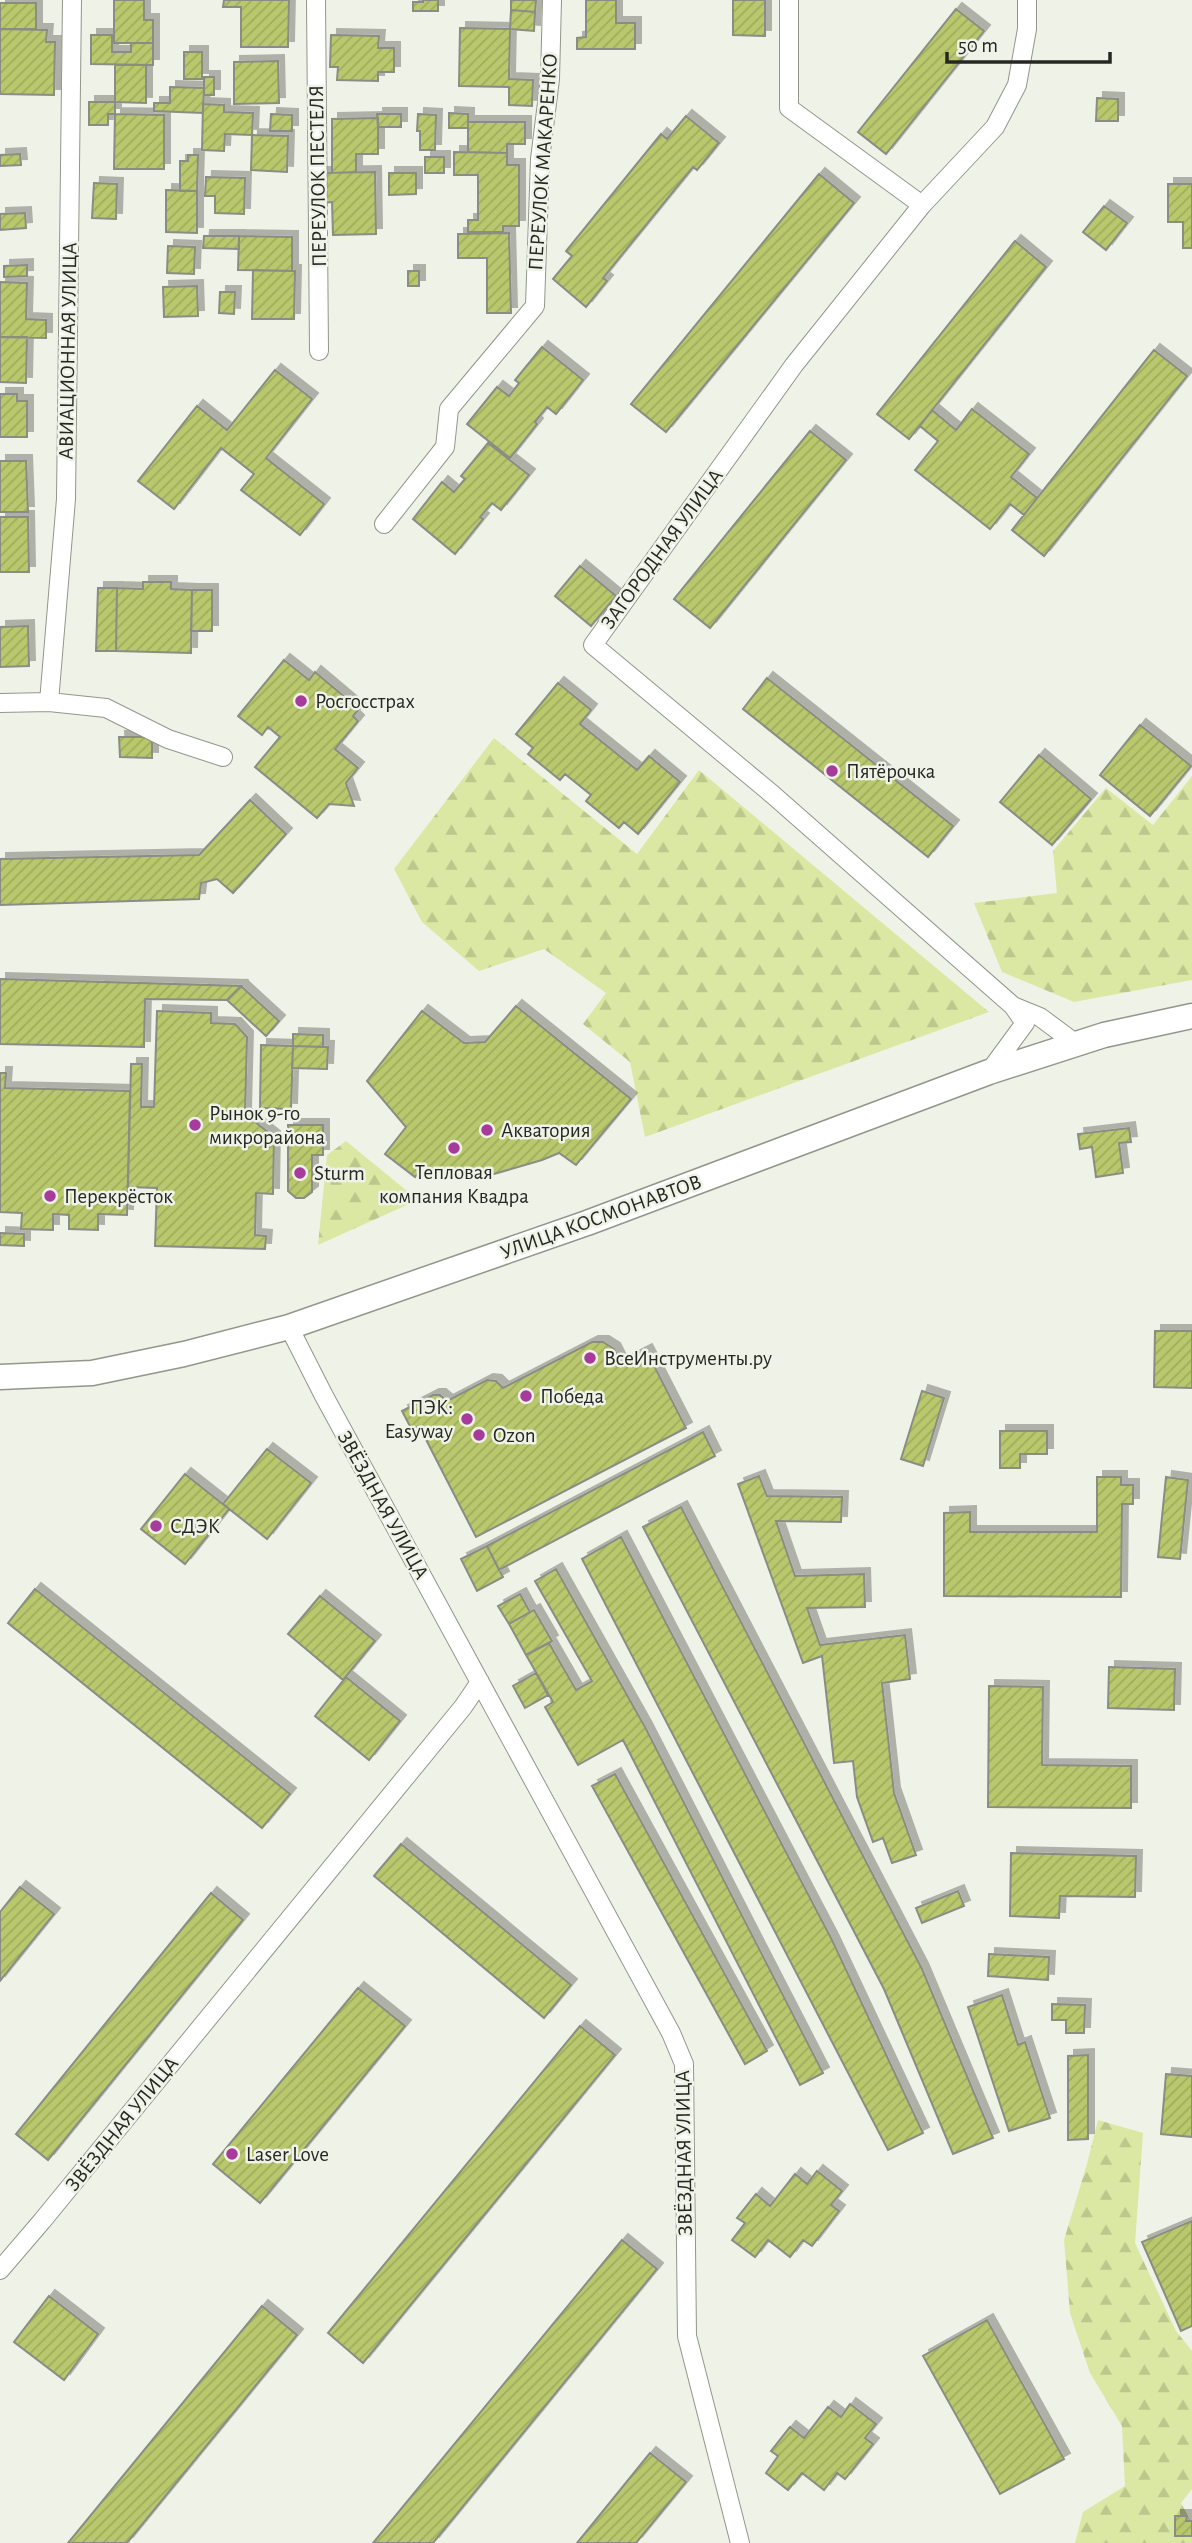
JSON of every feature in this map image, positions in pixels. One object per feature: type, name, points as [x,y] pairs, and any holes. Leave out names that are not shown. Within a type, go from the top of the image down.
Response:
[{"type":"main road","name":"УЛИЦА КОСМОНАВТОВ","points":[[0,1377],[92,1373],[184,1354],[289,1327],[587,1223],[989,1072],[1075,1044],[1192,1016]]},
{"type":"street","name":"АВИАЦИОННАЯ УЛИЦА","points":[[49,702],[66,499],[72,0]]},
{"type":"street","name":"ПЕРЕУЛОК ПЕСТЕЛЯ","points":[[316,0],[319,351]]},
{"type":"street","name":"ПЕРЕУЛОК МАКАРЕНКО","points":[[384,524],[445,447],[449,409],[535,306],[540,159],[550,79],[552,0]]},
{"type":"street","points":[[789,0],[789,108],[922,205]]},
{"type":"street","name":"ЗАГОРОДНАЯ УЛИЦА","points":[[1027,0],[1027,29],[1017,85],[995,127],[922,205],[794,365],[593,645],[772,794],[1013,1006],[1040,1017],[1075,1044]]},
{"type":"street","points":[[0,703],[49,702],[106,708],[168,739],[223,757]]},
{"type":"street","points":[[989,1072],[1025,1023],[1013,1006]]},
{"type":"street","name":"ЗВЁЗДНАЯ УЛИЦА","points":[[289,1327],[671,2033],[684,2064],[687,2336],[740,2543]]},
{"type":"street","name":"ЗВЁЗДНАЯ УЛИЦА","points":[[0,2270],[463,1707],[480,1682]]},
{"type":"green space","points":[[494,738],[637,854],[699,770],[989,1012],[645,1137],[630,1062],[583,1024],[606,993],[544,949],[479,971],[422,922],[394,869]]},
{"type":"green space","points":[[1192,776],[1192,980],[1074,1002],[1002,972],[974,903],[1057,893],[1053,851],[1106,788],[1153,825]]},
{"type":"green space","points":[[346,1141],[418,1200],[318,1245],[327,1155]]},
{"type":"green space","points":[[1098,2120],[1143,2133],[1135,2243],[1176,2331],[1192,2351],[1192,2489],[1181,2503],[1192,2523],[1192,2543],[1075,2543],[1083,2512],[1125,2486],[1122,2426],[1090,2373],[1070,2313],[1064,2240]]},
{"type":"building","points":[[114,0],[144,0],[144,20],[153,20],[153,43],[114,43]]},
{"type":"building","points":[[224,0],[289,0],[288,47],[241,47],[241,7],[223,7]]},
{"type":"building","points":[[438,0],[438,11],[413,11],[413,2]]},
{"type":"building","points":[[511,0],[536,0],[535,12],[511,10]]},
{"type":"building","points":[[586,0],[616,0],[616,23],[635,23],[635,49],[577,49],[577,38],[586,37]]},
{"type":"building","points":[[733,0],[765,0],[765,36],[733,35]]},
{"type":"building","points":[[0,3],[36,3],[36,29],[0,29]]},
{"type":"building","points":[[956,9],[984,31],[886,154],[858,132]]},
{"type":"building","points":[[511,10],[535,12],[534,31],[510,29]]},
{"type":"building","points":[[460,28],[510,29],[509,79],[533,80],[532,106],[509,105],[509,87],[459,86]]},
{"type":"building","points":[[0,29],[47,30],[46,42],[55,42],[54,95],[0,94]]},
{"type":"building","points":[[91,35],[112,35],[112,52],[131,52],[131,43],[153,43],[153,65],[91,64]]},
{"type":"building","points":[[331,35],[379,36],[378,48],[394,48],[394,72],[378,72],[378,81],[337,80],[338,67],[330,67]]},
{"type":"building","points":[[184,52],[202,52],[202,79],[184,79]]},
{"type":"building","points":[[278,61],[279,103],[234,104],[234,62]]},
{"type":"building","points":[[115,65],[146,65],[146,103],[115,102]]},
{"type":"building","points":[[204,77],[214,77],[214,95],[204,95]]},
{"type":"building","points":[[170,87],[204,88],[203,113],[154,111],[154,103],[170,103]]},
{"type":"building","points":[[1097,98],[1118,99],[1118,121],[1096,121]]},
{"type":"building","points":[[89,102],[115,102],[115,114],[108,114],[108,125],[89,125]]},
{"type":"building","points":[[203,104],[224,105],[224,112],[253,113],[252,135],[225,134],[224,151],[202,150]]},
{"type":"building","points":[[449,113],[468,114],[468,128],[449,128]]},
{"type":"building","points":[[115,114],[164,115],[164,169],[114,169]]},
{"type":"building","points":[[271,114],[292,115],[292,131],[270,131]]},
{"type":"building","points":[[377,114],[401,114],[401,127],[378,127]]},
{"type":"building","points":[[418,114],[436,115],[435,150],[420,150]]},
{"type":"building","points":[[686,116],[719,143],[697,170],[693,167],[603,278],[607,281],[586,307],[553,279],[572,256],[566,251],[661,134],[667,139]]},
{"type":"building","points":[[378,118],[378,154],[356,154],[356,172],[332,173],[332,119]]},
{"type":"building","points":[[468,122],[525,122],[525,144],[507,144],[507,153],[468,152]]},
{"type":"building","points":[[252,135],[288,136],[287,172],[251,170]]},
{"type":"building","points":[[454,152],[507,153],[507,165],[519,165],[519,226],[503,226],[503,232],[468,232],[468,220],[478,220],[478,175],[454,175]]},
{"type":"building","points":[[20,154],[21,165],[0,166],[0,155]]},
{"type":"building","points":[[188,155],[198,155],[197,191],[180,191],[180,161],[188,161]]},
{"type":"building","points":[[425,157],[444,157],[444,173],[425,173]]},
{"type":"building","points":[[375,172],[376,234],[333,235],[332,202],[322,203],[321,173]]},
{"type":"building","points":[[389,173],[416,173],[416,194],[389,195]]},
{"type":"building","points":[[819,174],[854,203],[666,432],[631,404]]},
{"type":"building","points":[[206,177],[245,178],[244,214],[215,213],[215,196],[205,196]]},
{"type":"building","points":[[94,183],[117,184],[116,219],[92,218]]},
{"type":"building","points":[[1168,184],[1192,184],[1192,248],[1183,248],[1183,222],[1168,222]]},
{"type":"building","points":[[166,190],[197,191],[197,233],[166,232]]},
{"type":"building","points":[[1104,206],[1127,223],[1106,250],[1083,232]]},
{"type":"building","points":[[25,213],[26,228],[0,230],[0,214]]},
{"type":"building","points":[[509,233],[511,313],[487,313],[487,258],[458,258],[458,234]]},
{"type":"building","points":[[204,236],[239,236],[239,249],[203,248]]},
{"type":"building","points":[[239,236],[292,237],[292,271],[238,270]]},
{"type":"building","points":[[1015,241],[1046,267],[909,439],[877,414]]},
{"type":"building","points":[[168,246],[195,247],[194,274],[167,273]]},
{"type":"building","points":[[27,265],[27,276],[4,277],[4,266]]},
{"type":"building","points":[[253,270],[295,271],[294,319],[252,319]]},
{"type":"building","points":[[408,271],[419,271],[419,286],[408,286]]},
{"type":"building","points":[[0,282],[27,283],[26,319],[46,320],[46,338],[0,337]]},
{"type":"building","points":[[197,286],[198,316],[164,317],[163,287]]},
{"type":"building","points":[[220,292],[235,292],[234,314],[219,313]]},
{"type":"building","points":[[0,337],[27,337],[26,383],[0,382]]},
{"type":"building","points":[[542,347],[583,380],[556,414],[547,407],[510,458],[467,424],[497,387],[509,396],[519,383],[515,380]]},
{"type":"building","points":[[1154,350],[1187,376],[1044,556],[1012,530]]},
{"type":"building","points":[[275,370],[312,399],[266,458],[324,504],[300,535],[241,490],[254,474],[221,448],[174,509],[138,481],[197,406],[227,430]]},
{"type":"building","points":[[0,394],[17,394],[17,401],[27,401],[27,437],[0,437]]},
{"type":"building","points":[[972,409],[1029,454],[1011,477],[1037,498],[1024,515],[1010,504],[990,529],[915,470],[938,441],[920,426],[932,410],[956,430]]},
{"type":"building","points":[[810,431],[846,460],[710,628],[674,599]]},
{"type":"building","points":[[488,443],[529,475],[501,510],[492,503],[480,517],[483,519],[455,554],[413,519],[442,482],[454,492],[465,479],[461,476]]},
{"type":"building","points":[[0,461],[26,461],[28,512],[0,512]]},
{"type":"building","points":[[0,517],[28,517],[29,572],[0,572]]},
{"type":"building","points":[[580,566],[616,596],[591,626],[555,596]]},
{"type":"building","points":[[143,582],[171,582],[171,589],[192,590],[191,653],[116,651],[117,588],[143,589]]},
{"type":"building","points":[[98,588],[117,588],[116,651],[96,651]]},
{"type":"building","points":[[192,590],[212,590],[212,631],[191,631]]},
{"type":"building","points":[[28,626],[29,666],[0,667],[0,627]]},
{"type":"building","points":[[284,660],[309,680],[315,672],[359,709],[353,716],[358,721],[335,749],[358,768],[346,783],[354,806],[329,804],[317,818],[255,767],[280,737],[268,727],[262,735],[238,716]]},
{"type":"building","points":[[767,678],[953,826],[928,857],[743,709]]},
{"type":"building","points":[[558,683],[591,710],[580,724],[637,770],[649,756],[680,782],[638,834],[624,822],[619,828],[586,801],[591,795],[565,774],[560,780],[528,754],[533,748],[516,734]]},
{"type":"building","points":[[1140,725],[1191,766],[1150,816],[1100,775]]},
{"type":"building","points":[[119,737],[152,737],[152,758],[120,757]]},
{"type":"building","points":[[1039,755],[1091,799],[1052,845],[1000,802]]},
{"type":"building","points":[[250,800],[286,834],[233,893],[217,879],[201,883],[199,899],[0,905],[0,859],[199,855]]},
{"type":"building","points":[[0,979],[241,986],[227,1000],[145,999],[144,1047],[0,1044]]},
{"type":"building","points":[[241,986],[279,1021],[266,1036],[227,1000]]},
{"type":"building","points":[[516,1006],[631,1099],[576,1165],[559,1153],[494,1174],[446,1168],[438,1178],[423,1167],[415,1177],[385,1154],[406,1127],[367,1081],[422,1011],[464,1043],[485,1042]]},
{"type":"building","name":"Рынок 9-го микрорайона","points":[[157,1011],[211,1013],[211,1023],[235,1024],[247,1037],[245,1114],[274,1137],[273,1194],[256,1193],[255,1235],[266,1236],[265,1249],[155,1246],[157,1188],[128,1187],[131,1064],[142,1064],[141,1107],[154,1107]]},
{"type":"building","points":[[293,1034],[323,1035],[323,1047],[293,1046]]},
{"type":"building","points":[[261,1045],[293,1046],[291,1109],[260,1108]]},
{"type":"building","points":[[293,1046],[328,1047],[327,1069],[292,1068]]},
{"type":"building","points":[[0,1073],[6,1073],[5,1088],[130,1091],[127,1215],[98,1214],[98,1230],[69,1229],[69,1215],[53,1214],[53,1230],[21,1229],[22,1213],[0,1212]]},
{"type":"building","name":"Sturm","points":[[288,1125],[323,1125],[323,1155],[312,1155],[312,1192],[304,1198],[296,1198],[288,1191]]},
{"type":"building","points":[[1129,1128],[1131,1142],[1119,1143],[1123,1173],[1096,1177],[1092,1147],[1080,1149],[1078,1134]]},
{"type":"building","points":[[0,1233],[24,1234],[24,1246],[0,1245]]},
{"type":"building","points":[[1155,1331],[1192,1331],[1192,1388],[1154,1387]]},
{"type":"building","points":[[592,1342],[603,1342],[614,1349],[621,1363],[646,1350],[686,1428],[476,1537],[419,1426],[412,1430],[402,1411],[433,1395],[440,1395],[447,1401],[487,1380],[496,1381],[503,1388]]},
{"type":"building","points":[[922,1391],[944,1398],[923,1466],[901,1459]]},
{"type":"building","points":[[1000,1431],[1047,1431],[1047,1454],[1020,1454],[1020,1468],[1000,1468]]},
{"type":"building","points":[[703,1432],[715,1456],[499,1570],[487,1546]]},
{"type":"building","points":[[267,1449],[311,1483],[267,1539],[223,1504]]},
{"type":"building","points":[[185,1474],[229,1509],[185,1564],[141,1529]]},
{"type":"building","points":[[759,1476],[767,1496],[842,1497],[841,1522],[776,1521],[795,1576],[864,1574],[865,1607],[807,1608],[820,1645],[905,1635],[910,1679],[882,1683],[894,1793],[916,1855],[892,1863],[883,1838],[873,1842],[857,1797],[853,1761],[834,1763],[822,1656],[803,1663],[738,1484]]},
{"type":"building","points":[[1097,1477],[1121,1477],[1121,1485],[1133,1485],[1133,1504],[1122,1504],[1121,1597],[944,1596],[944,1513],[970,1512],[970,1532],[1097,1532]]},
{"type":"building","points":[[1166,1477],[1188,1480],[1180,1559],[1158,1557]]},
{"type":"building","points":[[681,1507],[922,1969],[993,2138],[953,2154],[884,1989],[643,1527]]},
{"type":"building","points":[[621,1537],[832,1940],[923,2133],[888,2150],[582,1559]]},
{"type":"building","points":[[487,1546],[503,1577],[477,1591],[461,1559]]},
{"type":"building","points":[[556,1569],[645,1727],[823,2073],[800,2085],[623,1740],[578,1765],[545,1707],[553,1702],[526,1655],[549,1643],[576,1690],[592,1681],[535,1581]]},
{"type":"building","points":[[35,1589],[290,1794],[262,1828],[8,1623]]},
{"type":"building","points":[[520,1594],[530,1612],[509,1624],[498,1606]]},
{"type":"building","points":[[320,1596],[375,1641],[343,1680],[288,1634]]},
{"type":"building","points":[[534,1610],[552,1641],[526,1655],[509,1624]]},
{"type":"building","points":[[1109,1667],[1175,1669],[1174,1710],[1108,1708]]},
{"type":"building","points":[[536,1673],[548,1695],[525,1708],[513,1686]]},
{"type":"building","points":[[346,1677],[400,1721],[369,1760],[315,1716]]},
{"type":"building","points":[[989,1686],[1043,1687],[1042,1765],[1131,1766],[1131,1808],[988,1807]]},
{"type":"building","points":[[615,1774],[767,2051],[745,2064],[592,1786]]},
{"type":"building","points":[[401,1844],[571,1985],[544,2018],[374,1876]]},
{"type":"building","points":[[1011,1853],[1136,1856],[1135,1897],[1060,1896],[1059,1918],[1010,1916]]},
{"type":"building","points":[[20,1887],[54,1914],[0,1981],[0,1912]]},
{"type":"building","points":[[958,1891],[964,1906],[922,1923],[916,1908]]},
{"type":"building","points":[[211,1893],[243,1920],[48,2160],[16,2134]]},
{"type":"building","points":[[989,1954],[1049,1957],[1048,1980],[988,1976]]},
{"type":"building","points":[[358,1988],[405,2026],[260,2203],[213,2164]]},
{"type":"building","points":[[1002,1995],[1018,2045],[1025,2042],[1050,2118],[1009,2131],[968,2007]]},
{"type":"building","points":[[1052,2004],[1085,2005],[1084,2033],[1066,2033],[1066,2020],[1052,2020]]},
{"type":"building","points":[[580,2026],[615,2055],[363,2363],[328,2333]]},
{"type":"building","points":[[1088,2055],[1088,2139],[1068,2140],[1068,2056]]},
{"type":"building","points":[[1166,2074],[1192,2076],[1192,2137],[1161,2134]]},
{"type":"building","points":[[817,2171],[842,2191],[831,2205],[839,2211],[812,2246],[803,2240],[790,2257],[768,2240],[755,2257],[732,2240],[745,2223],[737,2218],[756,2194],[770,2206],[795,2174],[807,2184]]},
{"type":"building","points":[[1192,2221],[1192,2326],[1181,2331],[1142,2242]]},
{"type":"building","points":[[622,2240],[657,2269],[433,2543],[373,2543]]},
{"type":"building","points":[[49,2296],[98,2334],[64,2380],[14,2342]]},
{"type":"building","points":[[262,2306],[297,2335],[127,2543],[68,2543]]},
{"type":"building","points":[[987,2320],[1064,2459],[1000,2494],[923,2356]]},
{"type":"building","points":[[850,2404],[876,2424],[865,2438],[873,2444],[845,2479],[837,2473],[824,2490],[802,2473],[788,2490],[766,2473],[778,2456],[771,2451],[790,2427],[804,2438],[828,2407],[841,2417]]},
{"type":"building","points":[[650,2453],[686,2482],[636,2543],[577,2543]]},
{"type":"building","points":[[1175,2516],[1187,2516],[1186,2521],[1192,2521],[1192,2536],[1175,2536]]},
{"type":"place","name":"Росгосстрах","points":[[301,701]]},
{"type":"place","name":"Пятёрочка","points":[[832,771]]},
{"type":"place","name":"Рынок 9-го микрорайона","points":[[195,1125]]},
{"type":"place","name":"Акватория","points":[[487,1130]]},
{"type":"place","name":"Тепловая компания Квадра","points":[[454,1148]]},
{"type":"place","name":"Sturm","points":[[300,1173]]},
{"type":"place","name":"Перекрёсток","points":[[50,1196]]},
{"type":"place","name":"ВсеИнструменты.ру","points":[[590,1358]]},
{"type":"place","name":"Победа","points":[[526,1396]]},
{"type":"place","name":"ПЭК: Easyway","points":[[467,1419]]},
{"type":"place","name":"Ozon","points":[[479,1435]]},
{"type":"place","name":"СДЭК","points":[[156,1526]]},
{"type":"place","name":"Laser Love","points":[[232,2154]]}]
